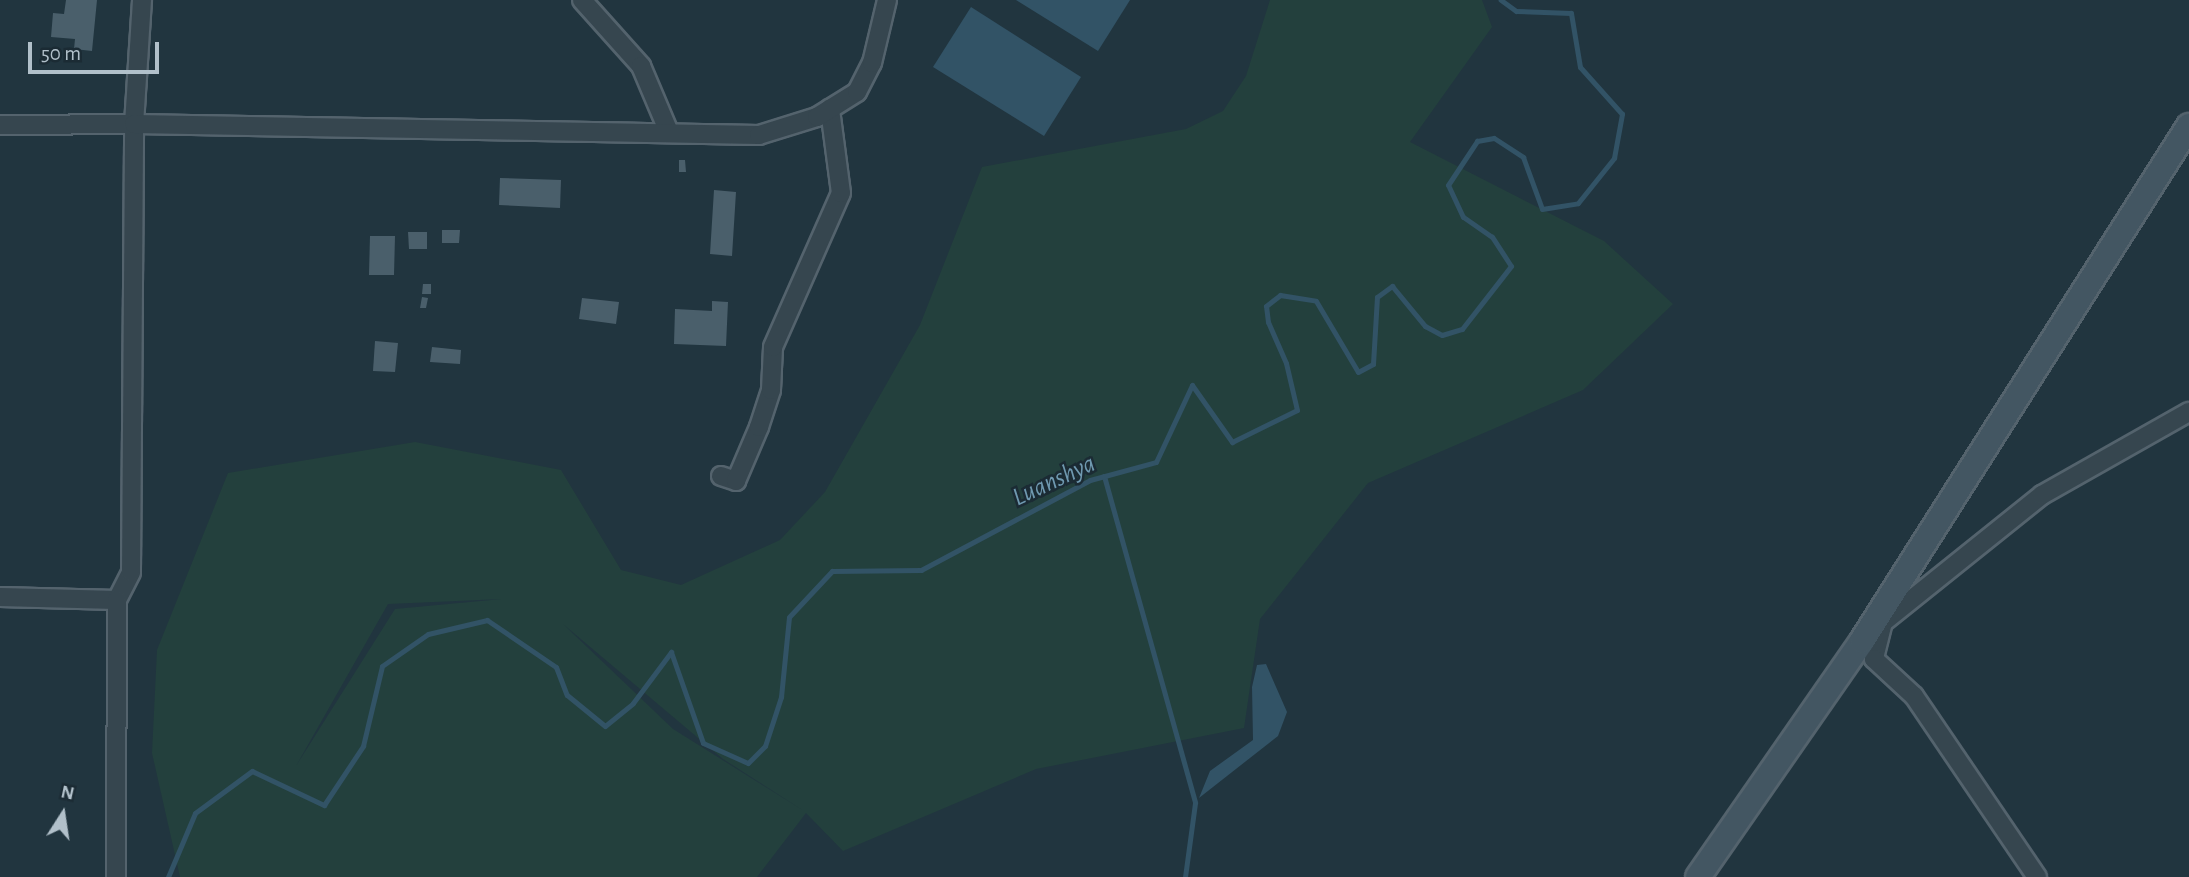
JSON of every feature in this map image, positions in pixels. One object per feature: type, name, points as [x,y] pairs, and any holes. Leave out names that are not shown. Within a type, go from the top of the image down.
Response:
[{"type":"main road","points":[[1698,877],[1862,641],[2189,126]]},
{"type":"street","points":[[116,877],[117,600],[131,572],[134,124],[142,0]]},
{"type":"street","points":[[582,0],[641,66],[668,130]]},
{"type":"street","points":[[0,125],[668,130],[721,138],[759,135],[830,109],[857,92],[872,63],[887,0]]},
{"type":"street","points":[[721,476],[736,481],[760,426],[771,390],[774,347],[841,193],[830,109]]},
{"type":"street","points":[[1862,641],[2042,495],[2189,412]]},
{"type":"street","points":[[0,597],[117,600]]},
{"type":"street","points":[[1883,622],[1874,659],[1922,706],[2037,877]]},
{"type":"green space","points":[[1270,0],[1482,0],[1492,27],[1410,142],[1604,241],[1673,304],[1583,390],[1368,483],[1260,619],[1244,728],[1036,769],[843,851],[806,813],[757,877],[180,877],[152,753],[157,650],[228,473],[415,442],[561,470],[621,570],[681,585],[780,540],[825,492],[920,325],[982,167],[1186,129],[1223,111],[1246,76]],"holes":[[[502,599],[395,609],[296,766],[388,604]],[[563,624],[723,759],[804,811],[673,729]]]},
{"type":"water","points":[[1016,0],[1130,0],[1098,51]]},
{"type":"water","points":[[971,7],[1081,77],[1044,136],[933,67]]},
{"type":"water","points":[[1266,664],[1287,712],[1278,736],[1199,798],[1210,771],[1253,740],[1252,687],[1257,665]]},
{"type":"building","points":[[66,0],[97,0],[92,51],[74,49],[75,39],[51,37],[53,13],[64,14]]},
{"type":"building","points":[[679,160],[685,160],[686,172],[679,172]]},
{"type":"building","points":[[500,178],[561,180],[560,208],[499,205]]},
{"type":"building","points":[[714,190],[736,192],[732,256],[710,254]]},
{"type":"building","points":[[442,230],[460,230],[459,243],[442,243]]},
{"type":"building","points":[[408,232],[427,232],[427,249],[409,249]]},
{"type":"building","points":[[370,236],[395,236],[394,275],[369,275]]},
{"type":"building","points":[[423,284],[431,284],[431,294],[422,294]]},
{"type":"building","points":[[422,297],[428,298],[426,308],[420,308]]},
{"type":"building","points":[[582,298],[619,302],[616,324],[579,319]]},
{"type":"building","points":[[712,301],[728,302],[726,346],[674,344],[675,309],[712,311]]},
{"type":"building","points":[[375,341],[398,343],[395,372],[373,371]]},
{"type":"building","points":[[432,347],[461,350],[460,364],[430,362]]},
{"type":"waterway","name":"Luanshya","points":[[168,877],[195,813],[252,771],[324,805],[363,746],[382,666],[428,634],[487,620],[556,667],[567,695],[605,726],[633,703],[671,652],[703,743],[748,763],[765,746],[781,697],[789,617],[832,571],[921,570],[1090,480],[1156,462],[1192,385],[1232,442],[1297,410],[1286,363],[1268,322],[1266,306],[1280,295],[1316,301],[1358,372],[1373,364],[1377,297],[1392,286],[1425,326],[1442,335],[1462,329],[1511,266],[1492,237],[1463,217],[1448,185],[1477,141],[1494,138],[1523,157],[1542,209],[1578,203],[1614,158],[1622,114],[1580,67],[1571,13],[1516,11],[1501,0]]},
{"type":"waterway","points":[[1104,476],[1195,803],[1185,877]]}]
